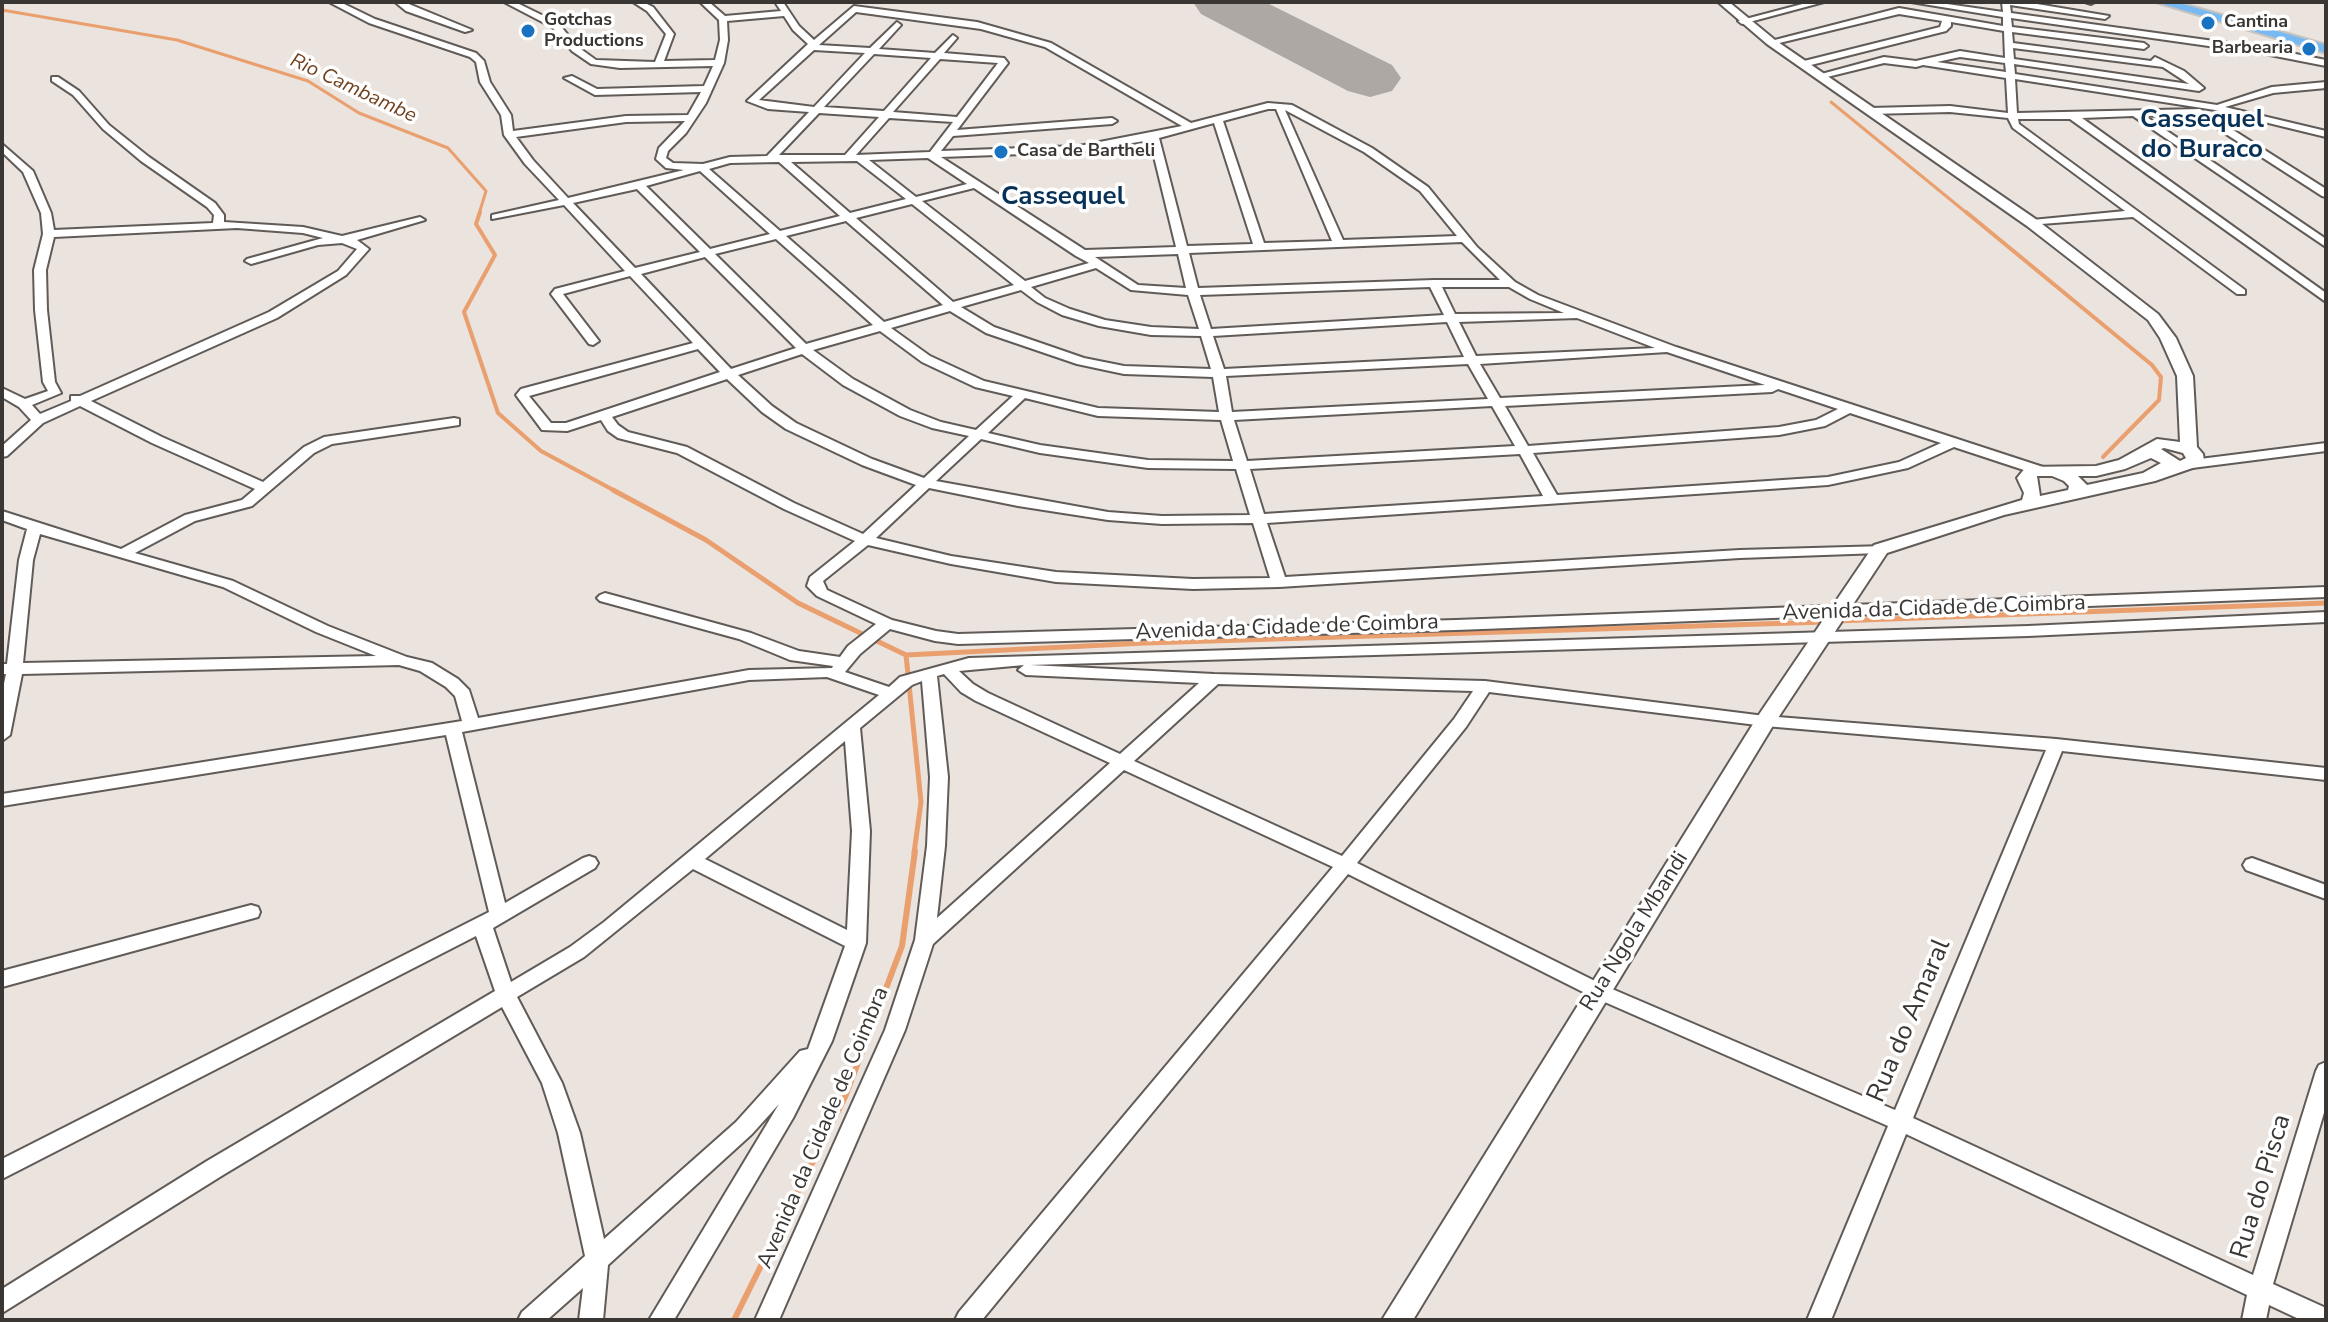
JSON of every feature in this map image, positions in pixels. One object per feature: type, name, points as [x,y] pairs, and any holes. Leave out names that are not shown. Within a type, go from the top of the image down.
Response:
[{"type":"main road","points":[[2162,2],[2326,48]]},
{"type":"main road","points":[[2171,2],[2326,48]]},
{"type":"street","points":[[333,2],[372,21],[473,55],[483,66],[485,82],[506,115],[509,135],[529,162],[728,373],[767,409],[791,426],[867,462],[924,483],[1108,516],[1162,520],[1256,519],[1828,481],[1903,465],[1956,444]]},
{"type":"street","points":[[399,2],[409,9],[468,30]]},
{"type":"street","points":[[508,2],[555,25],[575,49],[594,62],[605,65],[719,63]]},
{"type":"street","points":[[637,2],[650,9],[670,34],[658,65]]},
{"type":"street","points":[[704,2],[723,19],[724,40],[719,63],[691,118],[663,150],[661,159],[670,166],[701,167],[881,326],[926,359],[980,384],[1098,412],[1226,416],[1782,387]]},
{"type":"street","points":[[779,2],[784,13],[811,46],[994,58],[1003,63],[932,156]]},
{"type":"street","points":[[1723,2],[1742,21],[1771,42],[2032,223],[2153,317],[2168,338],[2185,376],[2192,456]]},
{"type":"street","points":[[1742,21],[1820,2]]},
{"type":"street","points":[[1915,2],[2326,63]]},
{"type":"street","points":[[2105,16],[2007,2],[2006,29],[2016,126],[2241,292]]},
{"type":"street","points":[[2090,2],[2127,32]]},
{"type":"street","points":[[907,5],[1056,49],[1189,126]]},
{"type":"street","points":[[961,120],[759,105],[752,101],[856,8],[987,27]]},
{"type":"street","points":[[1771,42],[1894,12],[2144,46]]},
{"type":"street","points":[[723,19],[784,13]]},
{"type":"street","points":[[1803,64],[1943,29],[1947,26],[1946,20]]},
{"type":"street","points":[[776,158],[897,25]]},
{"type":"street","points":[[2143,34],[2144,46],[2161,65]]},
{"type":"street","points":[[854,158],[887,114],[953,38]]},
{"type":"street","points":[[2009,45],[2161,65],[2181,73],[2218,106]]},
{"type":"street","points":[[1926,63],[1960,54],[2199,88]]},
{"type":"street","points":[[1819,76],[1884,60],[1926,63],[2218,106],[2326,134]]},
{"type":"street","points":[[569,78],[595,92],[706,89]]},
{"type":"street","points":[[55,79],[76,93],[106,127],[145,159],[211,205],[219,215],[218,224]]},
{"type":"street","points":[[1870,111],[1950,109],[2013,116],[2197,111],[2272,90],[2326,85]]},
{"type":"street","points":[[1279,106],[1339,244]]},
{"type":"street","points":[[496,217],[639,185],[730,160],[1079,149],[1154,136],[1217,118],[1279,106],[1296,110],[1391,165],[1424,189],[1463,239],[1511,284],[1577,316],[1956,444],[2036,477],[2096,471],[2125,464],[2169,443],[2192,456]]},
{"type":"street","points":[[2197,111],[2326,194]]},
{"type":"street","points":[[2135,113],[2326,244]]},
{"type":"street","points":[[2072,116],[2326,298]]},
{"type":"street","points":[[509,135],[626,119],[691,118]]},
{"type":"street","points":[[1217,118],[1260,248]]},
{"type":"street","points":[[950,133],[1112,121]]},
{"type":"street","points":[[1154,136],[1193,292],[1219,373],[1226,416],[1256,519],[1279,582]]},
{"type":"street","points":[[2,147],[28,171],[46,213],[49,234],[40,270],[41,310],[49,382],[55,393]]},
{"type":"street","points":[[932,156],[978,184],[1094,265],[1135,288],[1193,292],[1434,283],[1511,284]]},
{"type":"street","points":[[776,158],[952,307],[990,330],[1081,361],[1124,370],[1219,373],[1672,350]]},
{"type":"street","points":[[854,158],[1041,300],[1066,312],[1103,323],[1151,331],[1207,333],[1453,318],[1577,316]]},
{"type":"street","points":[[593,341],[557,294],[564,289],[978,184]]},
{"type":"street","points":[[639,185],[804,349],[848,382],[905,413],[976,436],[1040,449],[1148,464],[1240,465],[1523,450],[1779,431],[1820,423],[1847,409]]},
{"type":"street","points":[[2032,223],[2132,214]]},
{"type":"street","points":[[251,261],[317,242],[338,240],[420,220]]},
{"type":"street","points":[[2,453],[38,420],[266,319],[324,286],[350,266],[363,249],[356,243],[303,230],[218,224],[49,234]]},
{"type":"street","points":[[1079,254],[1463,239]]},
{"type":"street","points":[[702,344],[522,395],[547,427],[567,427],[804,349],[1094,265]]},
{"type":"street","points":[[1434,283],[1471,359],[1553,500]]},
{"type":"street","points":[[2153,448],[2169,430],[2179,412],[2185,376]]},
{"type":"street","points":[[2,392],[24,404],[38,420]]},
{"type":"street","points":[[24,404],[55,393],[81,401],[131,428],[266,489]]},
{"type":"street","points":[[1021,395],[865,540],[815,580],[815,586],[822,593],[883,626],[935,636],[982,697],[1345,865],[1598,991],[1899,1121],[2326,1320]]},
{"type":"street","points":[[605,416],[613,428],[623,435],[682,450],[789,506],[865,540],[951,560],[1056,577],[1193,584],[1880,549],[2029,503],[2036,477]]},
{"type":"street","points":[[123,554],[190,518],[247,503],[309,450],[329,440],[454,422]]},
{"type":"street","points":[[1999,511],[2149,477],[2192,456],[2242,457],[2326,447]]},
{"type":"street","points":[[2149,477],[2173,463],[2153,448]]},
{"type":"street","points":[[2036,477],[2046,493],[2073,494]]},
{"type":"street","points":[[2,515],[228,584],[282,612],[402,661],[426,667],[452,683],[463,694],[462,726],[505,993],[552,1083],[569,1133],[597,1261],[591,1320]]},
{"type":"street","points":[[2,735],[26,560],[35,527]]},
{"type":"street","name":"Rua Ngola Mbandi","points":[[1397,1320],[1765,721],[1880,549]]},
{"type":"street","name":"Avenida da Cidade de Coimbra","points":[[952,661],[1829,622],[2326,592]]},
{"type":"street","points":[[605,598],[745,636],[796,656],[844,662],[890,693]]},
{"type":"street","name":"Avenida da Cidade de Coimbra","points":[[952,661],[1062,637],[1829,622],[2326,617]]},
{"type":"street","points":[[2,800],[462,726],[749,675],[800,671],[844,662],[883,626]]},
{"type":"street","points":[[9,668],[402,661]]},
{"type":"street","points":[[2,1302],[215,1168],[548,970],[611,927],[890,693],[906,681],[952,661],[993,670],[1485,686],[1765,721],[2056,745],[2326,774]]},
{"type":"street","name":"Avenida da Cidade de Coimbra","points":[[767,1320],[895,1030],[925,940],[952,661]]},
{"type":"street","points":[[925,940],[1125,763],[1214,679]]},
{"type":"street","points":[[967,1320],[1345,865],[1460,723],[1485,686]]},
{"type":"street","points":[[661,1320],[785,1112],[822,1041],[856,943],[861,831],[852,728]]},
{"type":"street","name":"Rua do Amaral","points":[[1819,1320],[2056,745]]},
{"type":"street","points":[[691,860],[856,943]]},
{"type":"street","points":[[2,1170],[491,920],[589,863]]},
{"type":"street","points":[[2252,865],[2326,892]]},
{"type":"street","points":[[2,979],[251,912]]},
{"type":"street","points":[[530,1320],[744,1128],[822,1041]]},
{"type":"street","name":"Rua do Pisca","points":[[2254,1320],[2260,1290],[2326,1071]]},
{"type":"waterway","name":"Rio Cambambe","points":[[2,10],[177,40],[308,81],[359,113],[448,148],[486,191],[479,214]]},
{"type":"waterway","points":[[1831,102],[1968,214]]},
{"type":"waterway","name":"Rio Cambambe","points":[[480,212],[476,224],[495,255],[464,312],[498,413],[541,451],[617,492]]},
{"type":"waterway","points":[[1966,212],[2152,365],[2161,377],[2159,400],[2103,457]]},
{"type":"waterway","name":"Rio Cambambe","points":[[613,490],[706,540],[798,603],[906,655]]},
{"type":"waterway","points":[[1836,621],[2326,603]]},
{"type":"waterway","points":[[906,655],[1145,643],[1826,622]]},
{"type":"waterway","points":[[906,655],[921,802],[914,853]]},
{"type":"waterway","points":[[734,1320],[845,1097],[902,946],[915,851]]},
{"type":"runway","points":[[1221,2],[1370,78]]},
{"type":"place","name":"Cantina","points":[[2208,23]]},
{"type":"place","name":"Gotchas Productions","points":[[528,31]]},
{"type":"place","name":"Barbearia","points":[[2309,49]]},
{"type":"place","name":"Casa de Bartheli","points":[[1001,152]]},
{"type":"district","name":"Cassequel do Buraco","points":[[2202,136]]},
{"type":"district","name":"Cassequel","points":[[1063,198]]}]
